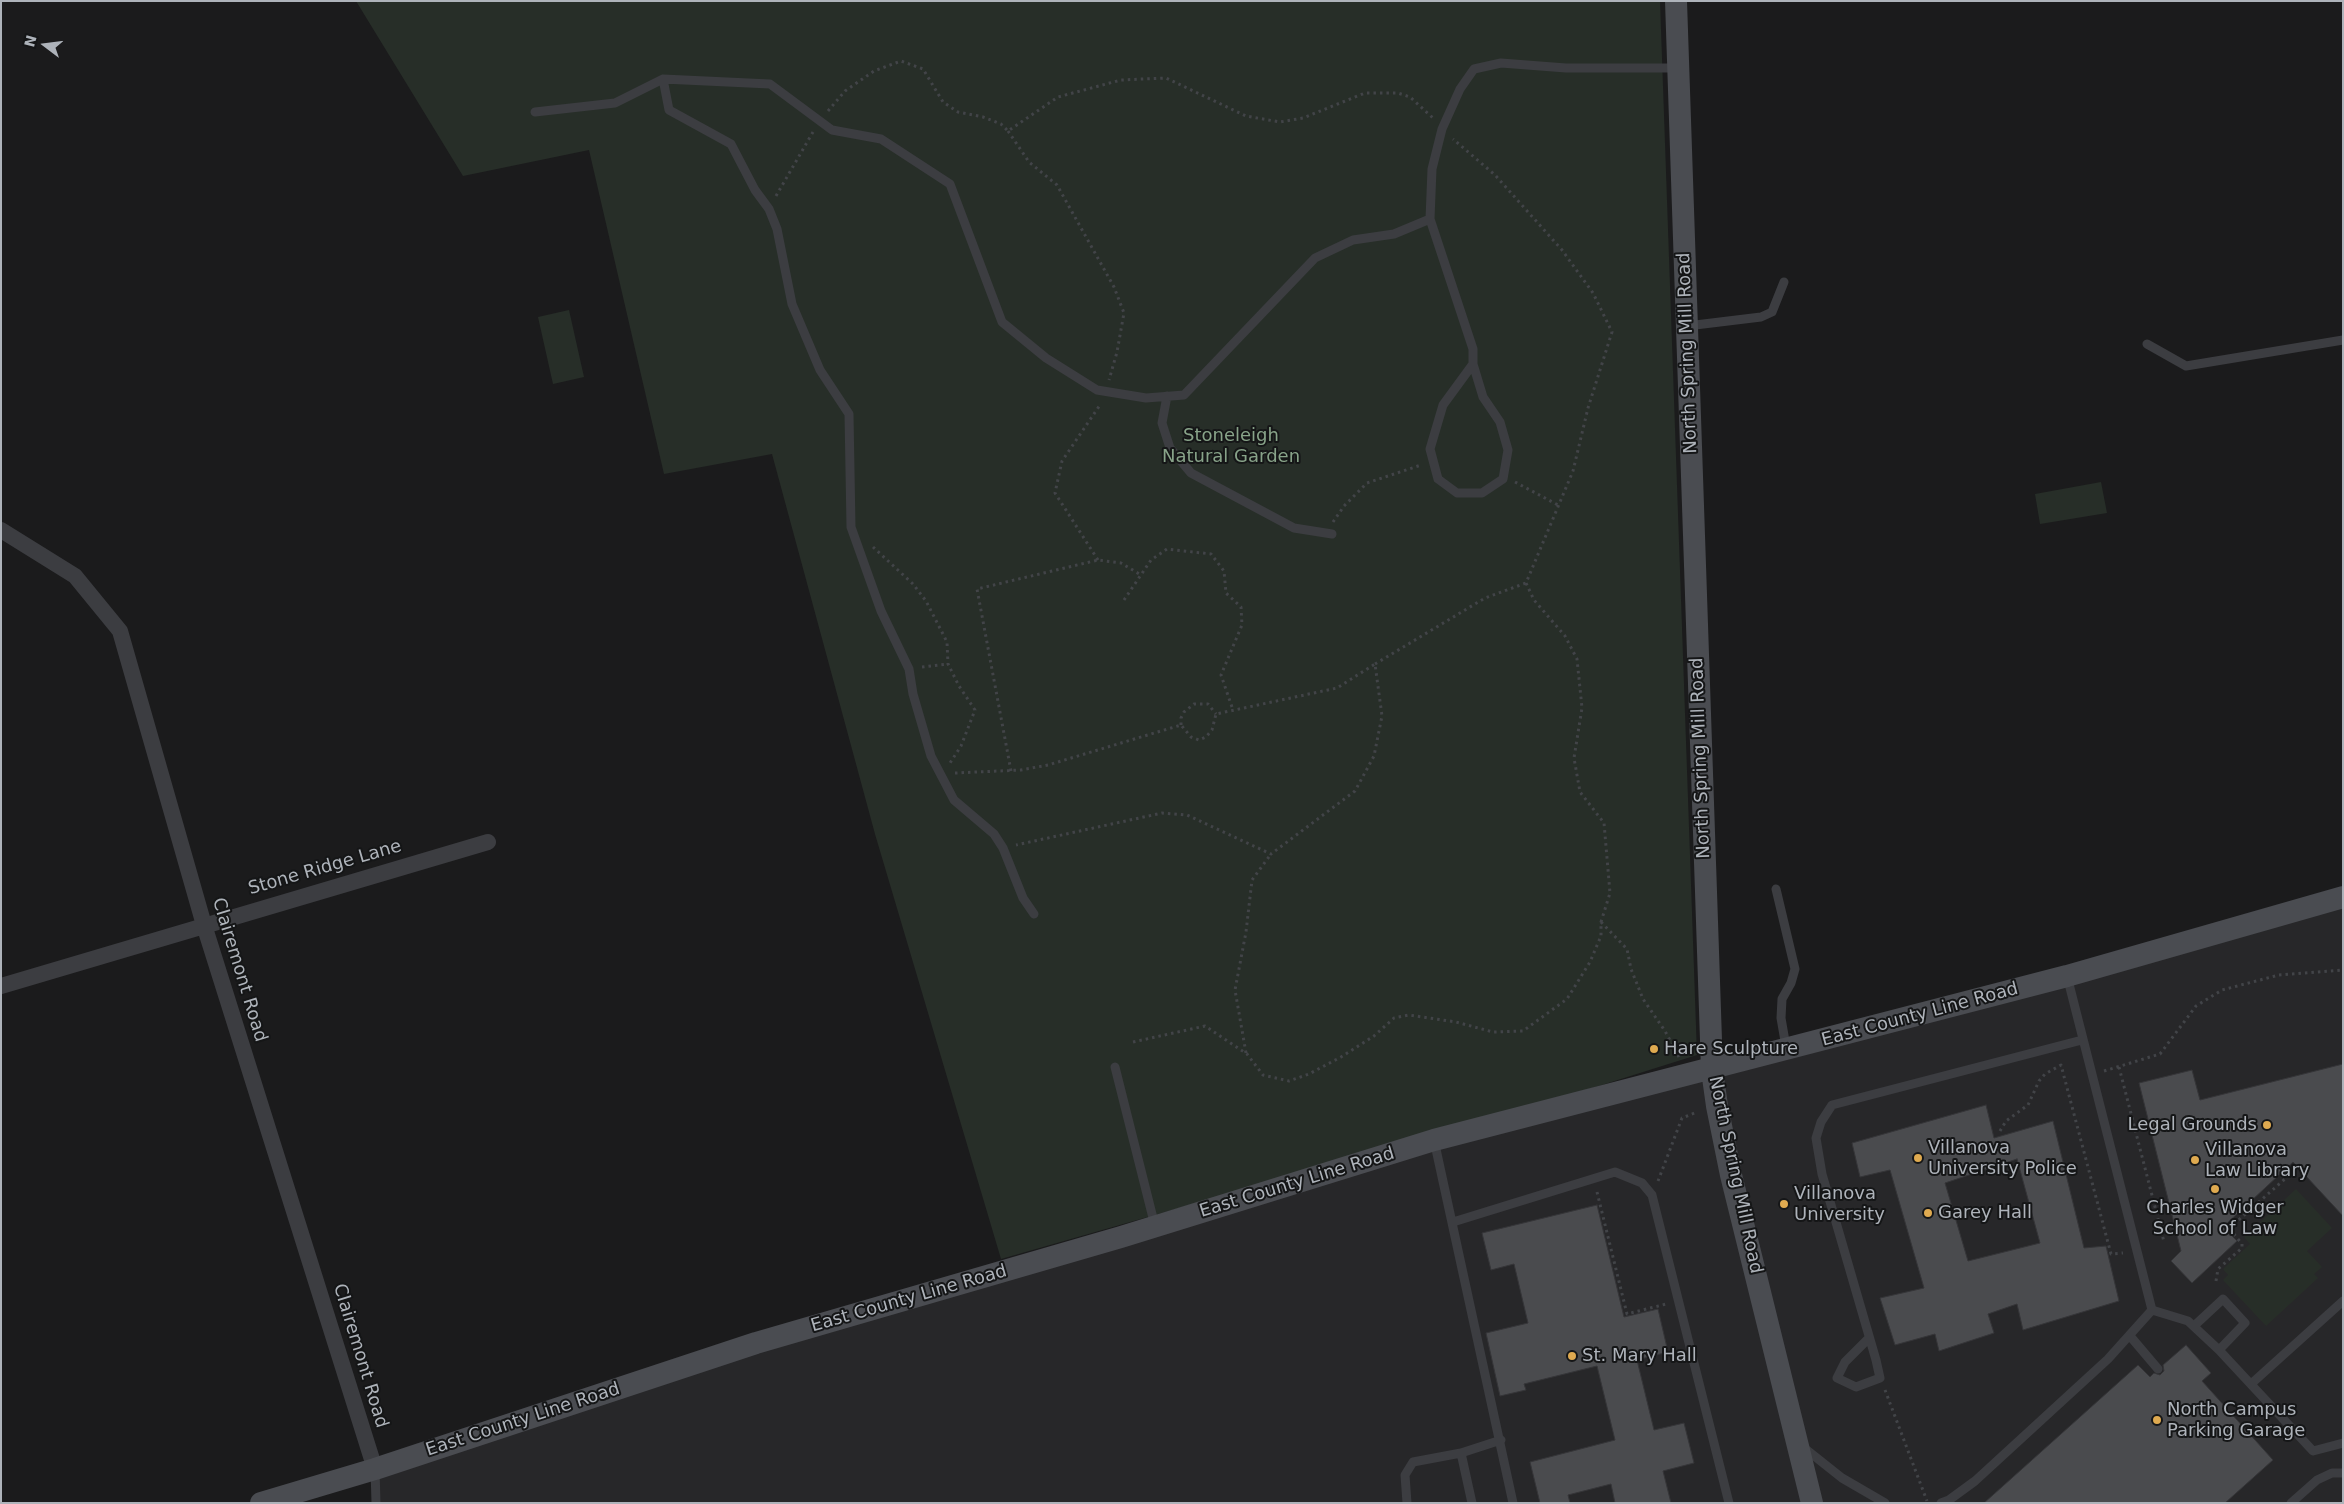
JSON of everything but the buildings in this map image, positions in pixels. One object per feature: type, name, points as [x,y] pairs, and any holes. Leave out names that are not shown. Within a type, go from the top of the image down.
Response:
[{"type":"street","name":"North Spring Mill Road","points":[[1676,1],[1712,1070],[1717,1106],[1795,1440],[1812,1503]]},
{"type":"street","name":"Clairemont Road","points":[[1,530],[75,576],[120,631],[204,925],[375,1469]]},
{"type":"street","name":"Stone Ridge Lane","points":[[1,986],[488,842]]},
{"type":"street","name":"East County Line Road","points":[[261,1503],[375,1469],[756,1343],[1156,1226],[1434,1140],[1712,1070],[2067,976],[2343,896]]},
{"type":"lane","points":[[1473,364],[1443,405],[1430,449],[1438,479],[1457,492],[1482,493],[1503,479],[1508,450],[1500,422],[1483,397],[1473,364],[1473,349],[1430,219],[1432,169],[1442,129],[1460,89],[1474,69],[1501,63],[1566,68],[1678,68]]},
{"type":"lane","points":[[534,112],[615,102],[663,79],[770,84],[832,130],[881,139],[950,184],[1002,322],[1046,358],[1097,390],[1146,398],[1184,395],[1315,258],[1353,240],[1394,234],[1430,219]]},
{"type":"lane","points":[[663,79],[669,110],[731,144],[755,190],[769,209],[777,229],[792,304],[820,370],[849,414],[851,527],[882,611],[909,668],[913,694],[931,756],[954,800],[994,834],[1003,848],[1023,898],[1034,914]]},
{"type":"lane","points":[[1687,326],[1761,317],[1772,312],[1784,282]]},
{"type":"lane","points":[[2147,344],[2186,366],[2343,340]]},
{"type":"lane","points":[[1167,396],[1162,423],[1170,448],[1191,473],[1294,528],[1331,530]]},
{"type":"lane","points":[[1776,889],[1795,969],[1791,983],[1782,999],[1781,1018],[1787,1050]]},
{"type":"lane","points":[[2067,976],[2152,1310]]},
{"type":"lane","points":[[1869,1338],[1845,1362],[1837,1378],[1856,1387],[1880,1378],[1869,1338],[1822,1174],[1816,1138],[1821,1122],[1832,1105],[2082,1040]]},
{"type":"lane","points":[[1115,1067],[1156,1226]]},
{"type":"lane","points":[[1434,1140],[1501,1440],[1513,1503]]},
{"type":"lane","points":[[1453,1222],[1615,1172],[1642,1184],[1652,1195],[1729,1503]]},
{"type":"lane","points":[[2194,1326],[2223,1299],[2245,1323],[2218,1350]]},
{"type":"lane","points":[[2250,1384],[2343,1301]]},
{"type":"lane","points":[[2152,1310],[2188,1321],[2194,1326],[2313,1452],[2343,1443]]},
{"type":"lane","points":[[1941,1503],[1975,1481],[2130,1336],[2152,1310]]},
{"type":"lane","points":[[2130,1336],[2158,1369]]},
{"type":"lane","points":[[1407,1503],[1405,1475],[1414,1462],[1461,1453],[1501,1440]]},
{"type":"lane","points":[[1795,1440],[1842,1478],[1885,1503]]},
{"type":"lane","points":[[1461,1453],[1472,1503]]},
{"type":"lane","points":[[375,1469],[376,1503]]},
{"type":"lane","points":[[2291,1503],[2317,1480],[2332,1473],[2343,1473]]},
{"type":"path","points":[[769,209],[820,120],[846,91],[874,71],[901,61],[923,69],[943,102],[958,112],[983,117],[1001,124],[1008,131],[1029,162],[1057,185],[1109,278],[1124,312],[1117,352],[1099,409],[1062,461],[1055,493],[1098,560]]},
{"type":"path","points":[[1008,131],[1058,97],[1121,80],[1166,78],[1246,116],[1280,122],[1303,118],[1365,94],[1398,93],[1410,97],[1426,110],[1442,129],[1495,175],[1562,250],[1593,293],[1612,332],[1588,408],[1573,471],[1526,583],[1534,600],[1565,636],[1577,660],[1582,708],[1574,758],[1580,792],[1604,823],[1610,893],[1601,922],[1601,936],[1590,962],[1567,999],[1522,1031],[1493,1032],[1456,1022],[1409,1016],[1394,1018],[1374,1036],[1341,1057],[1309,1074],[1289,1081],[1263,1076],[1246,1054],[1205,1026],[1133,1042]]},
{"type":"path","points":[[1331,530],[1344,506],[1368,484],[1419,465],[1434,465]]},
{"type":"path","points":[[1503,479],[1521,483],[1558,505]]},
{"type":"path","points":[[851,527],[913,584],[926,600],[946,642],[948,664],[958,686],[975,710],[961,746],[950,762],[951,773],[1011,770],[1048,765],[1181,725]]},
{"type":"path","points":[[1124,600],[1151,560],[1167,549],[1211,554],[1224,571],[1226,593],[1241,607],[1242,625],[1222,675],[1234,710]]},
{"type":"path","points":[[1011,770],[978,589],[1098,560],[1121,563],[1141,574]]},
{"type":"path","points":[[1216,714],[1293,700],[1337,688],[1485,598],[1526,583]]},
{"type":"path","points":[[909,668],[948,664]]},
{"type":"path","points":[[1246,1054],[1235,990],[1246,932],[1252,880],[1270,854],[1354,791],[1374,756],[1382,716],[1375,664]]},
{"type":"path","points":[[1194,704],[1208,704],[1216,714],[1212,730],[1206,737],[1199,740],[1190,738],[1181,725],[1181,718],[1184,712],[1194,704]]},
{"type":"path","points":[[1003,848],[1162,813],[1187,815],[1270,854]]},
{"type":"path","points":[[1601,922],[1627,948],[1630,969],[1643,999],[1665,1031],[1688,1076]]},
{"type":"path","points":[[2091,1074],[2160,1054],[2196,1006],[2222,990],[2279,975],[2343,970]]},
{"type":"path","points":[[2000,1131],[2006,1121],[2028,1105],[2038,1081],[2045,1074],[2061,1065],[2111,1254],[2123,1252],[2125,1260]]},
{"type":"path","points":[[2118,1067],[2164,1242]]},
{"type":"path","points":[[1652,1195],[1682,1118],[1717,1106]]},
{"type":"path","points":[[1594,1178],[1626,1314],[1678,1301]]},
{"type":"path","points":[[2216,1281],[2218,1269],[2242,1248],[2242,1244],[2233,1233],[2234,1225],[2286,1178]]},
{"type":"path","points":[[1880,1378],[1927,1503]]},
{"type":"shaded area","name":"Villanova University","points":[[2343,894],[2343,1503],[376,1503],[375,1469],[1168,1223]]},
{"type":"green space","name":"Stoneleigh Natural Garden","points":[[356,1],[1660,1],[1697,1055],[1532,1107],[1001,1259],[875,834],[772,454],[664,474],[589,150],[463,176]]},
{"type":"green space","points":[[569,310],[584,377],[553,384],[538,317]]},
{"type":"green space","points":[[2101,482],[2107,513],[2040,524],[2035,494]]},
{"type":"green space","points":[[2296,1189],[2332,1228],[2307,1251],[2322,1267],[2314,1274],[2318,1278],[2266,1326],[2223,1280],[2228,1275],[2223,1269],[2250,1244],[2244,1237]]},
{"type":"place","name":"Hare Sculpture","points":[[1654,1049]]},
{"type":"place","name":"Legal Grounds","points":[[2267,1125]]},
{"type":"place","name":"Villanova University Police","points":[[1918,1158]]},
{"type":"place","name":"Villanova Law Library","points":[[2195,1160]]},
{"type":"place","name":"Charles Widger School of Law","points":[[2215,1189]]},
{"type":"place","name":"Villanova University","points":[[1784,1204]]},
{"type":"place","name":"Garey Hall","points":[[1928,1213]]},
{"type":"place","name":"St. Mary Hall","points":[[1572,1356]]},
{"type":"place","name":"North Campus Parking Garage","points":[[2157,1420]]}]
